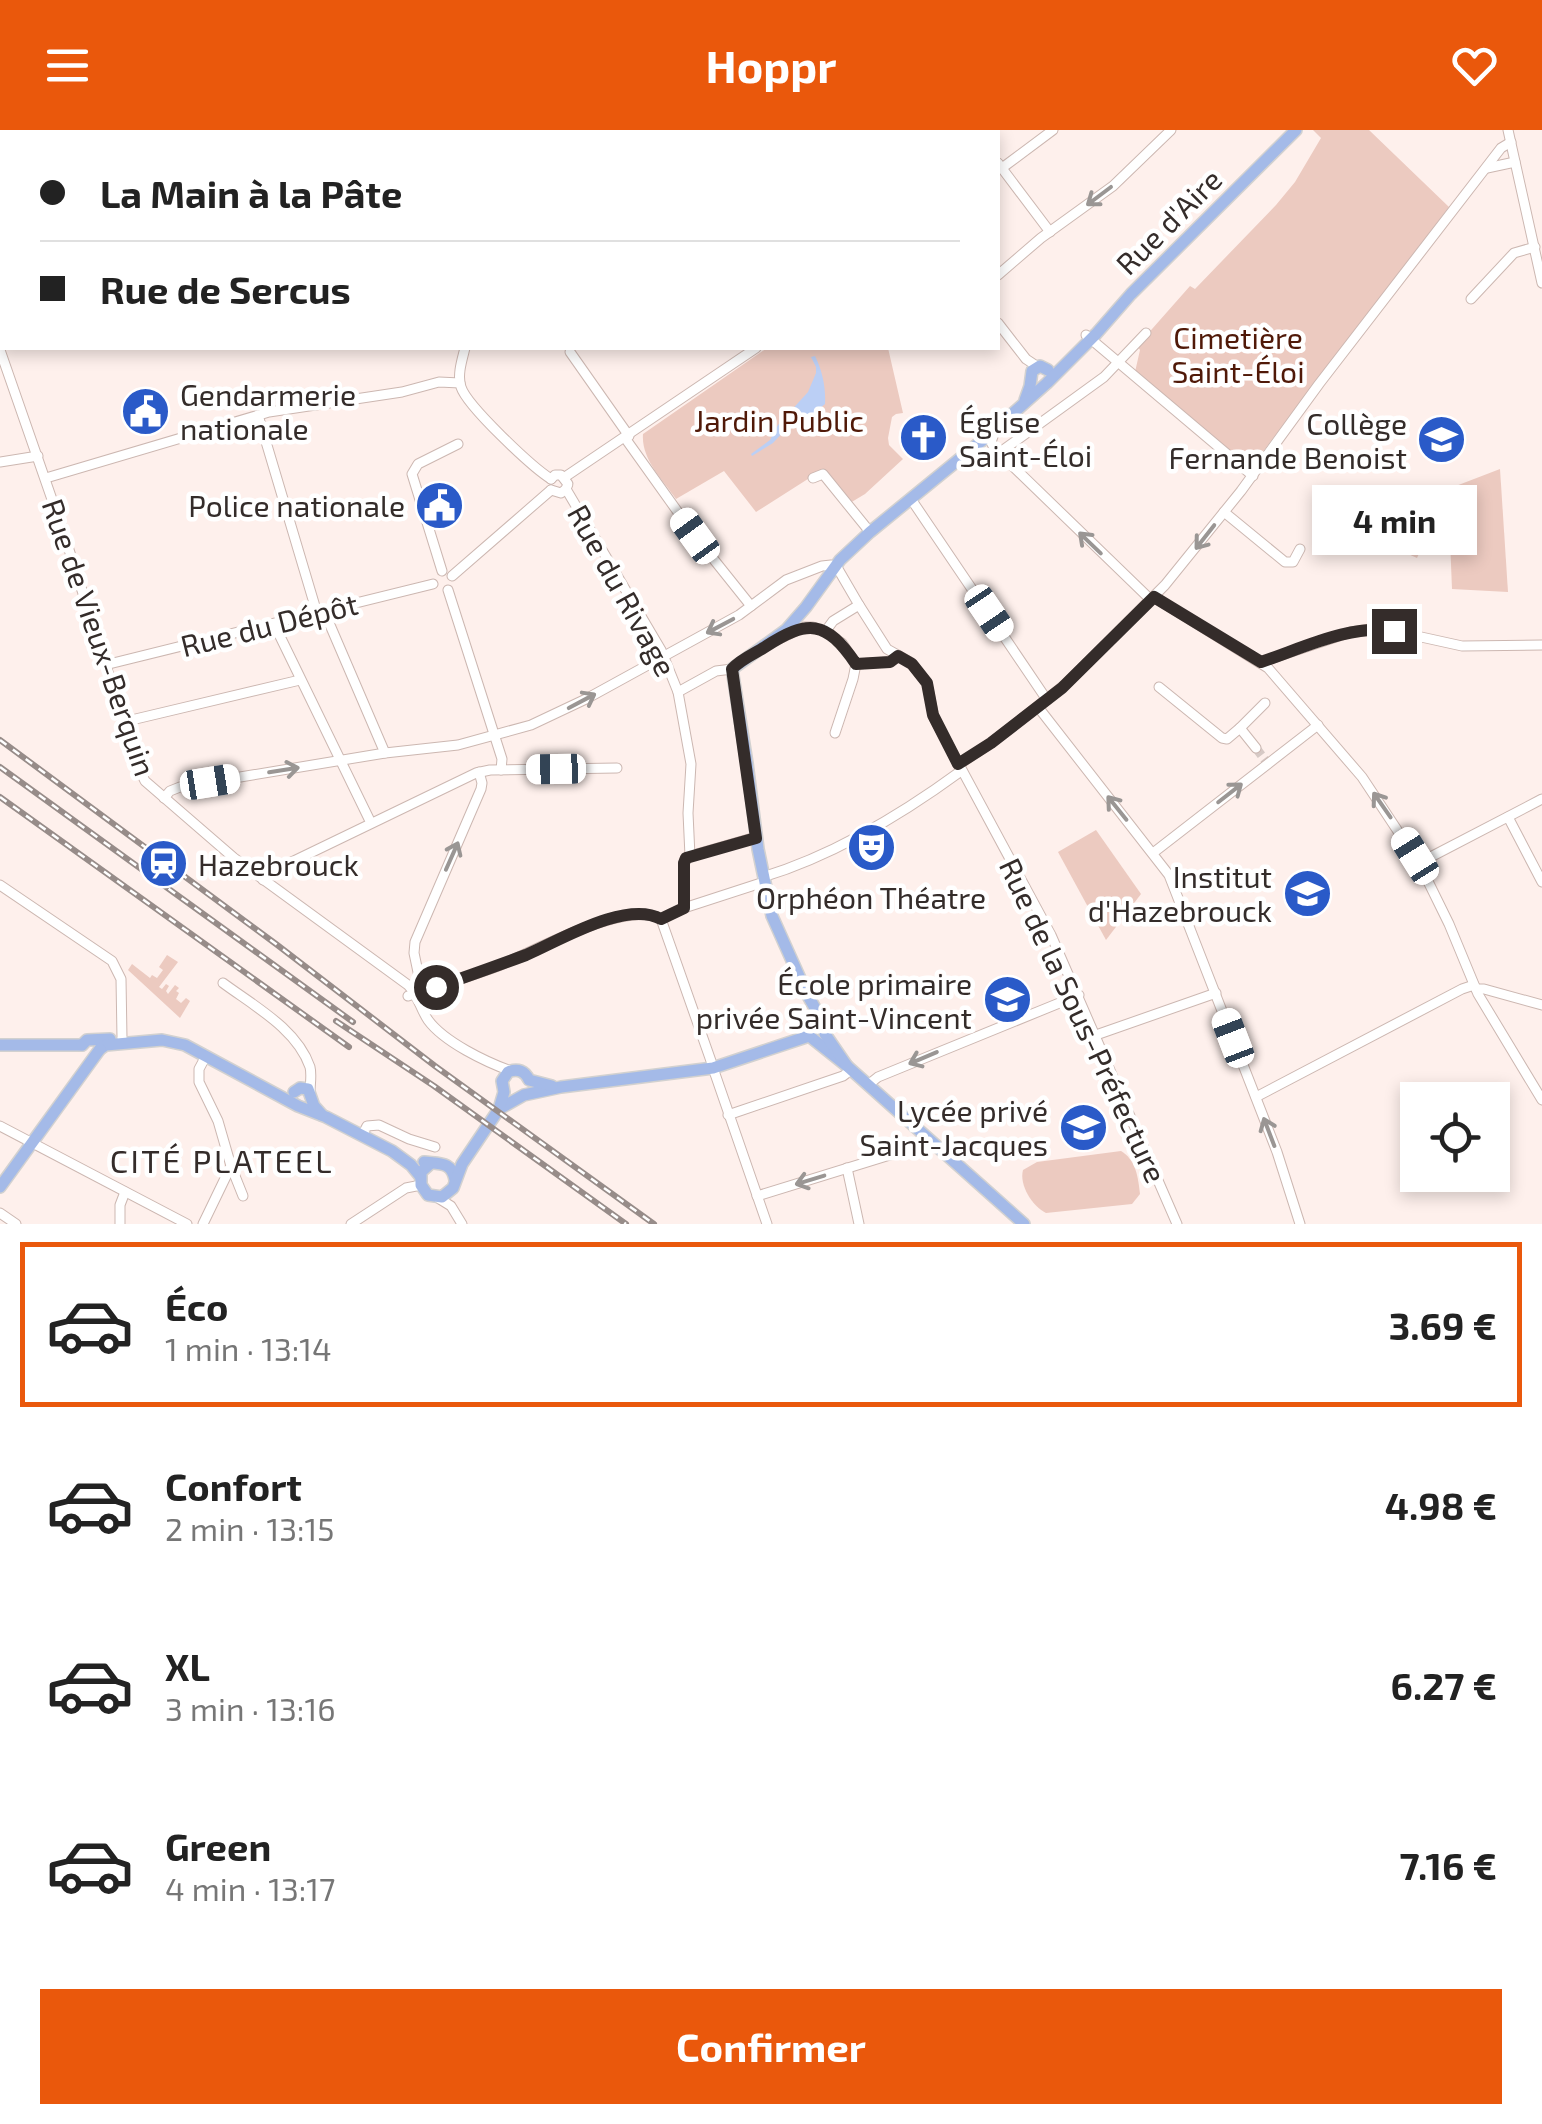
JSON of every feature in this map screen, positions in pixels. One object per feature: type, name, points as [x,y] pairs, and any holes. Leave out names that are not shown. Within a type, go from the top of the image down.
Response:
[{"type":"main road","name":"Rue d'Aire","points":[[732,669],[774,640],[799,616],[835,567],[870,532],[1023,404],[1040,376],[1088,338],[1296,130]]},
{"type":"main road","points":[[732,669],[764,879],[774,920],[807,994],[814,1029],[849,1068],[1024,1224]]},
{"type":"main road","points":[[506,1081],[511,1097],[712,1065],[814,1029]]},
{"type":"main road","points":[[0,1187],[79,1076],[91,1049],[122,1038],[182,1038],[280,1092],[302,1097]]},
{"type":"main road","points":[[0,1045],[91,1049],[166,1040],[183,1044],[302,1097],[326,1117],[411,1165],[426,1194],[436,1197],[450,1192],[474,1144],[499,1109],[506,1081],[522,1072],[529,1080],[561,1087]]},
{"type":"main road","points":[[499,1109],[528,1090],[529,1080]]},
{"type":"main road","points":[[420,1180],[424,1168],[474,1144]]},
{"type":"main road","points":[[392,1152],[437,1163],[452,1170],[455,1180]]},
{"type":"street","points":[[1050,232],[1000,165],[1053,130]]},
{"type":"street","points":[[1000,273],[1113,186],[1171,130]]},
{"type":"street","points":[[1508,130],[1537,243],[1542,283]]},
{"type":"street","points":[[661,919],[764,879],[876,828],[918,802],[1076,675],[1153,599],[1200,544],[1484,169],[1511,142]]},
{"type":"street","points":[[1484,169],[1515,162]]},
{"type":"street","points":[[1471,298],[1514,254],[1537,243]]},
{"type":"street","points":[[1000,328],[1040,376]]},
{"type":"street","points":[[999,453],[1094,385],[1146,333]]},
{"type":"street","points":[[1088,338],[1252,476]]},
{"type":"street","name":"Rue de Vieux-Berquin","points":[[0,350],[46,478],[141,774],[151,788],[264,880],[408,984],[415,994]]},
{"type":"street","points":[[46,478],[258,415],[436,383],[460,383],[464,350]]},
{"type":"street","points":[[568,350],[751,606]]},
{"type":"street","points":[[565,477],[753,350]]},
{"type":"street","name":"Rue du Rivage","points":[[460,383],[472,404],[551,484]]},
{"type":"street","points":[[258,415],[320,612],[385,753]]},
{"type":"street","points":[[997,428],[990,442],[999,453],[1153,599],[1261,662],[1372,790],[1419,863],[1474,988],[1542,1100]]},
{"type":"street","points":[[458,444],[418,464],[412,474],[447,573],[453,584],[448,590],[439,591],[433,584],[436,574],[447,573],[558,474],[568,482],[558,494],[551,484]]},
{"type":"street","points":[[0,462],[38,456]]},
{"type":"street","points":[[813,478],[823,474],[870,532]]},
{"type":"street","name":"Rue du Rivage","points":[[566,489],[664,656],[678,692],[692,764],[690,856],[684,863],[684,908]]},
{"type":"street","points":[[910,498],[1047,700]]},
{"type":"street","points":[[1224,512],[1286,563],[1294,561],[1300,549]]},
{"type":"street","points":[[164,798],[176,788],[339,760],[458,745],[531,725],[740,615],[786,580],[822,566],[835,567]]},
{"type":"street","name":"Rue de la Sous-Préfecture","points":[[835,567],[885,646],[912,664],[927,683],[933,715],[1048,928],[1178,1224]]},
{"type":"street","name":"Rue du Dépôt","points":[[105,665],[433,584]]},
{"type":"street","points":[[448,590],[502,759],[501,770]]},
{"type":"street","points":[[825,632],[833,621],[859,605]]},
{"type":"street","points":[[799,616],[812,627]]},
{"type":"street","points":[[274,624],[371,823]]},
{"type":"street","points":[[774,640],[804,626],[812,627],[842,643],[856,664],[835,733]]},
{"type":"street","points":[[1261,662],[1370,629],[1470,646],[1542,645]]},
{"type":"street","points":[[856,664],[890,662],[898,656]]},
{"type":"street","points":[[678,692],[716,672],[732,669]]},
{"type":"street","points":[[123,722],[300,680]]},
{"type":"street","points":[[1160,686],[1220,738],[1227,739],[1265,703]]},
{"type":"street","points":[[1038,707],[1154,853],[1175,888],[1283,1168],[1300,1224]]},
{"type":"street","points":[[1154,853],[1318,725]]},
{"type":"street","points":[[1240,728],[1256,748]]},
{"type":"street","points":[[264,880],[271,872],[478,772],[617,768]]},
{"type":"street","points":[[478,772],[481,789],[416,938],[415,994],[427,1018],[444,1036],[506,1081]]},
{"type":"street","points":[[1419,863],[1542,799]]},
{"type":"street","points":[[1508,817],[1542,882]]},
{"type":"street","points":[[690,856],[756,838]]},
{"type":"street","points":[[0,885],[114,964],[121,979],[122,1038]]},
{"type":"street","points":[[415,994],[499,965],[600,922],[630,916],[661,919],[766,1224]]},
{"type":"street","points":[[223,983],[276,1022],[293,1040],[305,1059],[302,1097]]},
{"type":"street","points":[[1256,1097],[1462,988],[1542,1005]]},
{"type":"street","points":[[1096,1035],[1216,993]]},
{"type":"street","points":[[868,1085],[878,1077],[1078,995]]},
{"type":"street","points":[[206,1056],[198,1080],[216,1116],[230,1166],[244,1196]]},
{"type":"street","points":[[728,1115],[843,1076],[849,1068]]},
{"type":"street","points":[[362,1136],[368,1126],[376,1124],[436,1147]]},
{"type":"street","points":[[0,1126],[186,1224]]},
{"type":"street","points":[[757,1196],[919,1146],[928,1138]]},
{"type":"street","points":[[203,1224],[230,1166]]},
{"type":"street","points":[[848,1168],[859,1224]]},
{"type":"street","points":[[351,1224],[420,1180]]},
{"type":"street","points":[[120,1224],[120,1205],[126,1192]]},
{"type":"street","points":[[436,1197],[452,1206],[462,1224]]},
{"type":"street","points":[[0,1213],[16,1224]]},
{"type":"green space","name":"Cimetière Saint-Éloi","points":[[1313,130],[1369,130],[1449,207],[1248,467],[1135,372],[1140,350],[1137,346],[1190,286],[1195,289],[1295,182],[1321,138]]},
{"type":"green space","name":"Jardin Public","points":[[764,350],[888,350],[903,413],[892,417],[888,438],[889,445],[903,459],[850,503],[822,470],[756,512],[724,471],[676,499],[649,461],[643,434]]},
{"type":"green space","points":[[1500,469],[1508,592],[1452,589],[1448,489]]},
{"type":"green space","points":[[1388,510],[1430,529],[1417,558],[1375,539]]},
{"type":"green space","points":[[1096,830],[1141,894],[1106,940],[1058,852]]},
{"type":"green space","points":[[167,955],[178,962],[159,987],[169,986],[168,994],[175,985],[179,988],[176,999],[181,1003],[186,998],[190,1001],[180,1018],[128,970],[132,964],[150,978],[157,978]]},
{"type":"green space","points":[[1121,1151],[1130,1159],[1137,1175],[1140,1194],[1132,1204],[1046,1213],[1025,1188],[1023,1170],[1037,1162]]},
{"type":"water","points":[[815,356],[823,379],[825,404],[752,456],[770,440],[778,425],[808,392],[816,373],[811,357]]},
{"type":"tunnel","points":[[1256,748],[1265,760]]},
{"type":"railway","points":[[0,740],[435,1066],[654,1224]]},
{"type":"railway","points":[[0,767],[353,1022]]},
{"type":"railway","points":[[0,797],[349,1047]]},
{"type":"railway","points":[[336,1021],[626,1224]]},
{"type":"place","name":"Gendarmerie nationale","points":[[145,411]]},
{"type":"place","name":"Église Saint-Éloi","points":[[924,438]]},
{"type":"place","name":"Collège Fernande Benoist","points":[[1442,440]]},
{"type":"place","name":"Police nationale","points":[[440,505]]},
{"type":"place","name":"Orphéon Théatre","points":[[871,848]]},
{"type":"place","name":"Hazebrouck","points":[[163,864]]},
{"type":"place","name":"Institut d'Hazebrouck","points":[[1307,893]]},
{"type":"place","name":"École primaire privée Saint-Vincent","points":[[1007,1000]]},
{"type":"place","name":"Lycée privé Saint-Jacques","points":[[1083,1127]]},
{"type":"district","name":"CITÉ PLATEEL","points":[[222,1160]]},
{"type":"route","points":[[436,987],[526,955],[600,922],[630,916],[661,919],[684,908],[686,858],[756,838],[732,669],[774,640],[804,626],[836,638],[856,664],[890,662],[898,656],[912,664],[929,686],[933,715],[958,764],[1062,688],[1154,597],[1261,662],[1350,632],[1394,631]]}]
